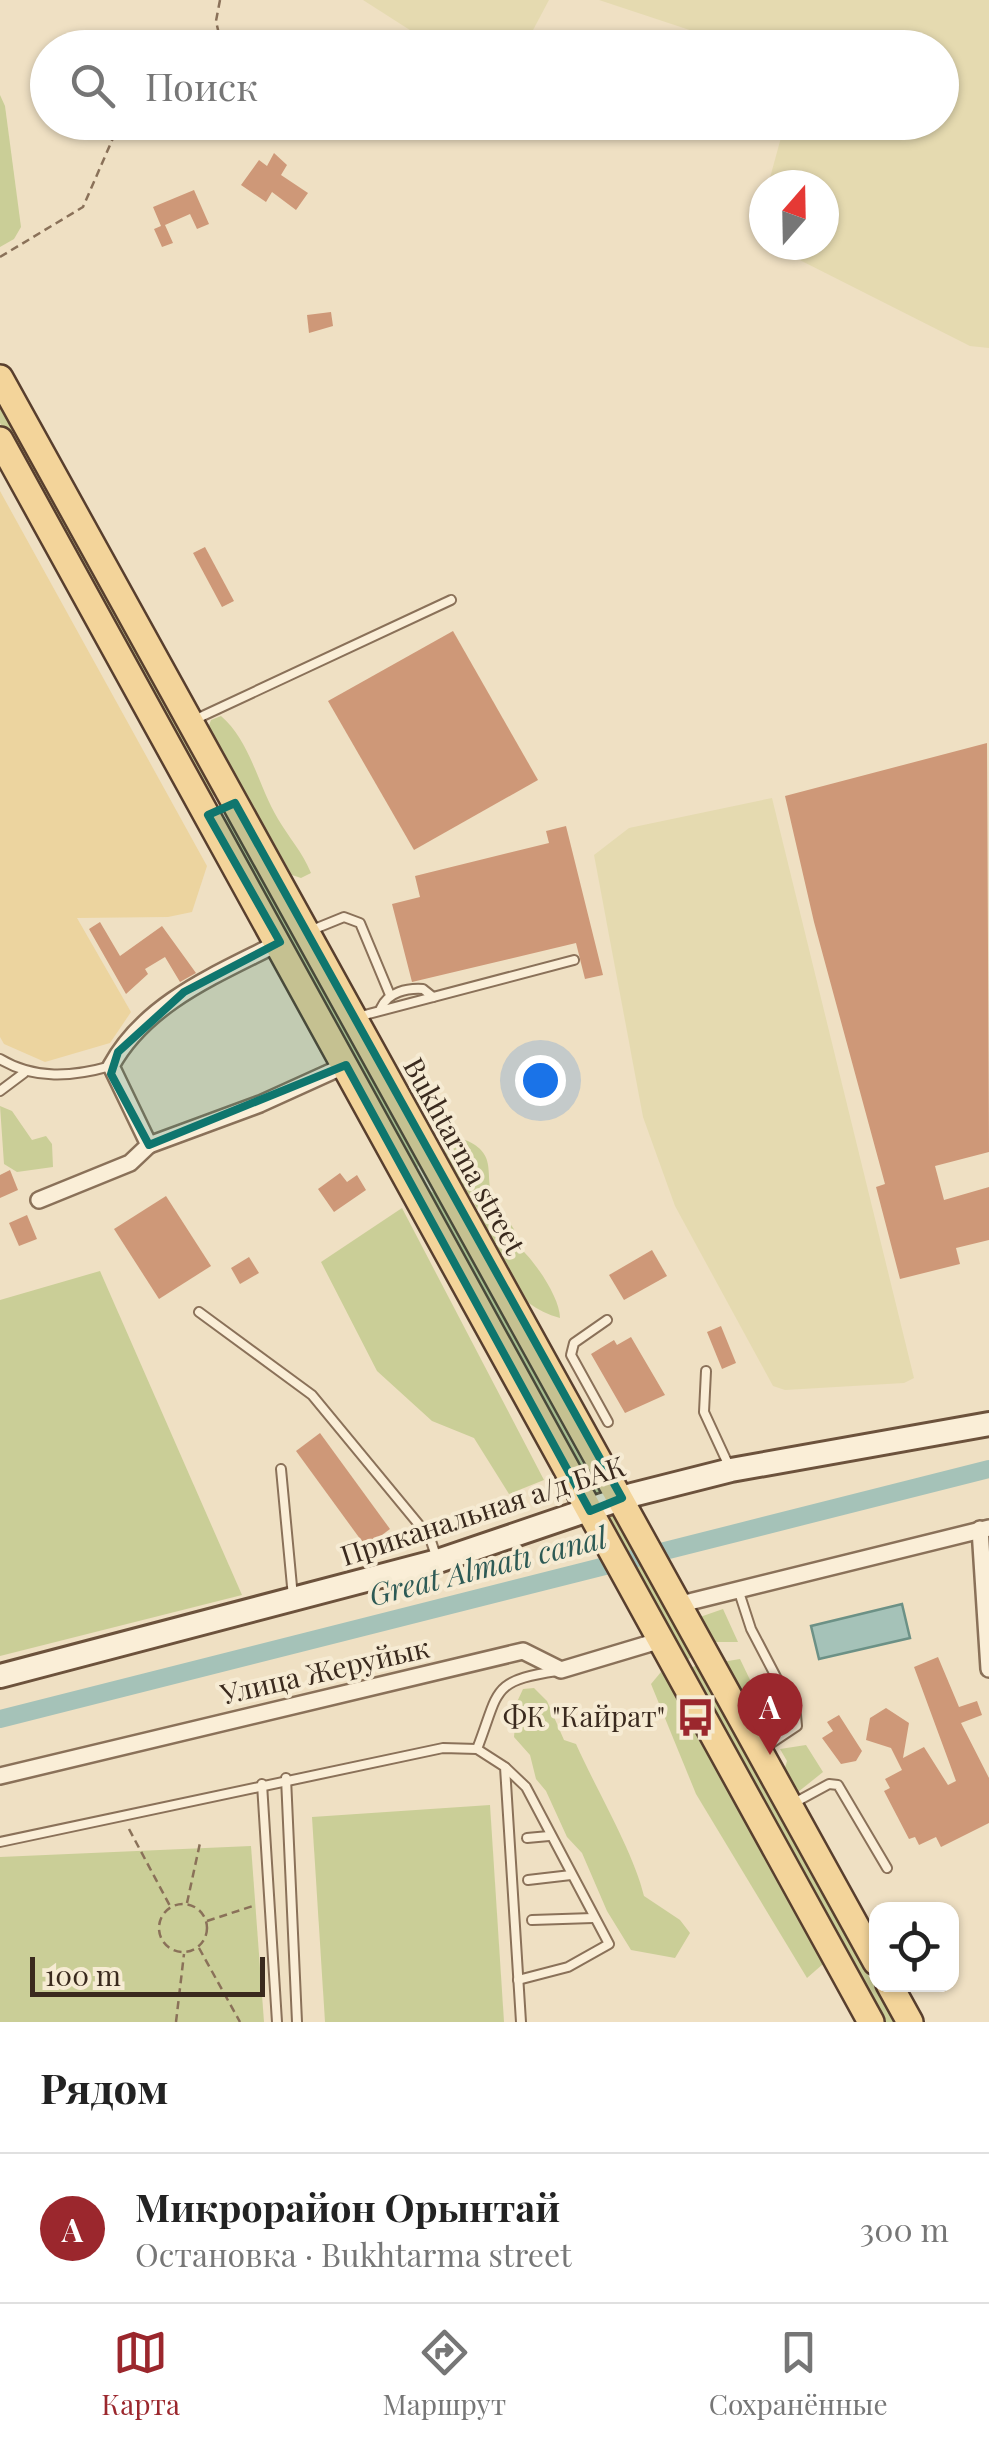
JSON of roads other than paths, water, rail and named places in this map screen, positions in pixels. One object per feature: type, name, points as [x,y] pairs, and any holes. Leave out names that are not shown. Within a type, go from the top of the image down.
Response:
[{"type":"main road","name":"Bukhtarma street","points":[[0,378],[869,1949]]},
{"type":"main road","points":[[0,440],[280,942],[658,1641],[871,2022]]},
{"type":"main road","points":[[208,815],[235,803]]},
{"type":"main road","points":[[411,1182],[437,1168]]},
{"type":"main road","points":[[893,1992],[910,2022]]},
{"type":"street","points":[[149,1145],[111,1066],[146,1021],[184,992],[280,942]]},
{"type":"street","points":[[39,1200],[130,1163],[149,1145],[260,1104],[346,1066]]},
{"type":"street","name":"Приканальная а/д БАК","points":[[0,1676],[594,1519],[622,1498],[731,1470],[989,1424]]},
{"type":"street","points":[[673,1598],[738,1589],[984,1528],[989,1669]]},
{"type":"street","points":[[561,1670],[658,1641]]},
{"type":"street","name":"Улица Жеруйык","points":[[0,1776],[523,1651],[561,1670]]},
{"type":"lane","points":[[190,722],[451,600]]},
{"type":"lane","points":[[306,932],[344,917],[360,923],[390,995]]},
{"type":"lane","points":[[354,1018],[574,960]]},
{"type":"lane","points":[[381,1008],[390,995],[424,989],[433,997]]},
{"type":"lane","points":[[0,1059],[24,1073],[82,1074],[111,1066]]},
{"type":"lane","points":[[0,1091],[24,1073]]},
{"type":"lane","points":[[199,1312],[312,1395],[430,1538],[438,1560]]},
{"type":"lane","points":[[607,1320],[572,1349],[573,1362],[608,1422]]},
{"type":"lane","points":[[706,1371],[704,1412],[731,1470]]},
{"type":"lane","points":[[564,1400],[588,1388]]},
{"type":"lane","points":[[281,1469],[294,1601]]},
{"type":"lane","points":[[738,1589],[751,1629],[796,1715],[797,1726],[758,1751]]},
{"type":"lane","points":[[477,1749],[501,1687],[513,1678],[561,1670]]},
{"type":"lane","points":[[0,1842],[286,1778],[443,1748],[477,1749],[526,1787],[608,1948],[568,1967],[518,1980]]},
{"type":"lane","points":[[505,1767],[521,2022]]},
{"type":"lane","points":[[286,1778],[297,2022]]},
{"type":"lane","points":[[262,1784],[277,2022]]},
{"type":"lane","points":[[790,1805],[830,1784],[838,1785],[888,1868]]},
{"type":"lane","points":[[527,1838],[549,1836]]},
{"type":"lane","points":[[528,1880],[571,1875]]},
{"type":"lane","points":[[532,1920],[593,1918]]},
{"type":"water","points":[[902,1604],[910,1638],[819,1659],[811,1626]]},
{"type":"waterway","name":"Great Almatı canal","points":[[0,1719],[989,1469]]},
{"type":"place","name":"ФК \"Кайрат\"","points":[[695,1717]]},
{"type":"place","name":"Микрорайон Орынтай","points":[[770,1755]]}]
